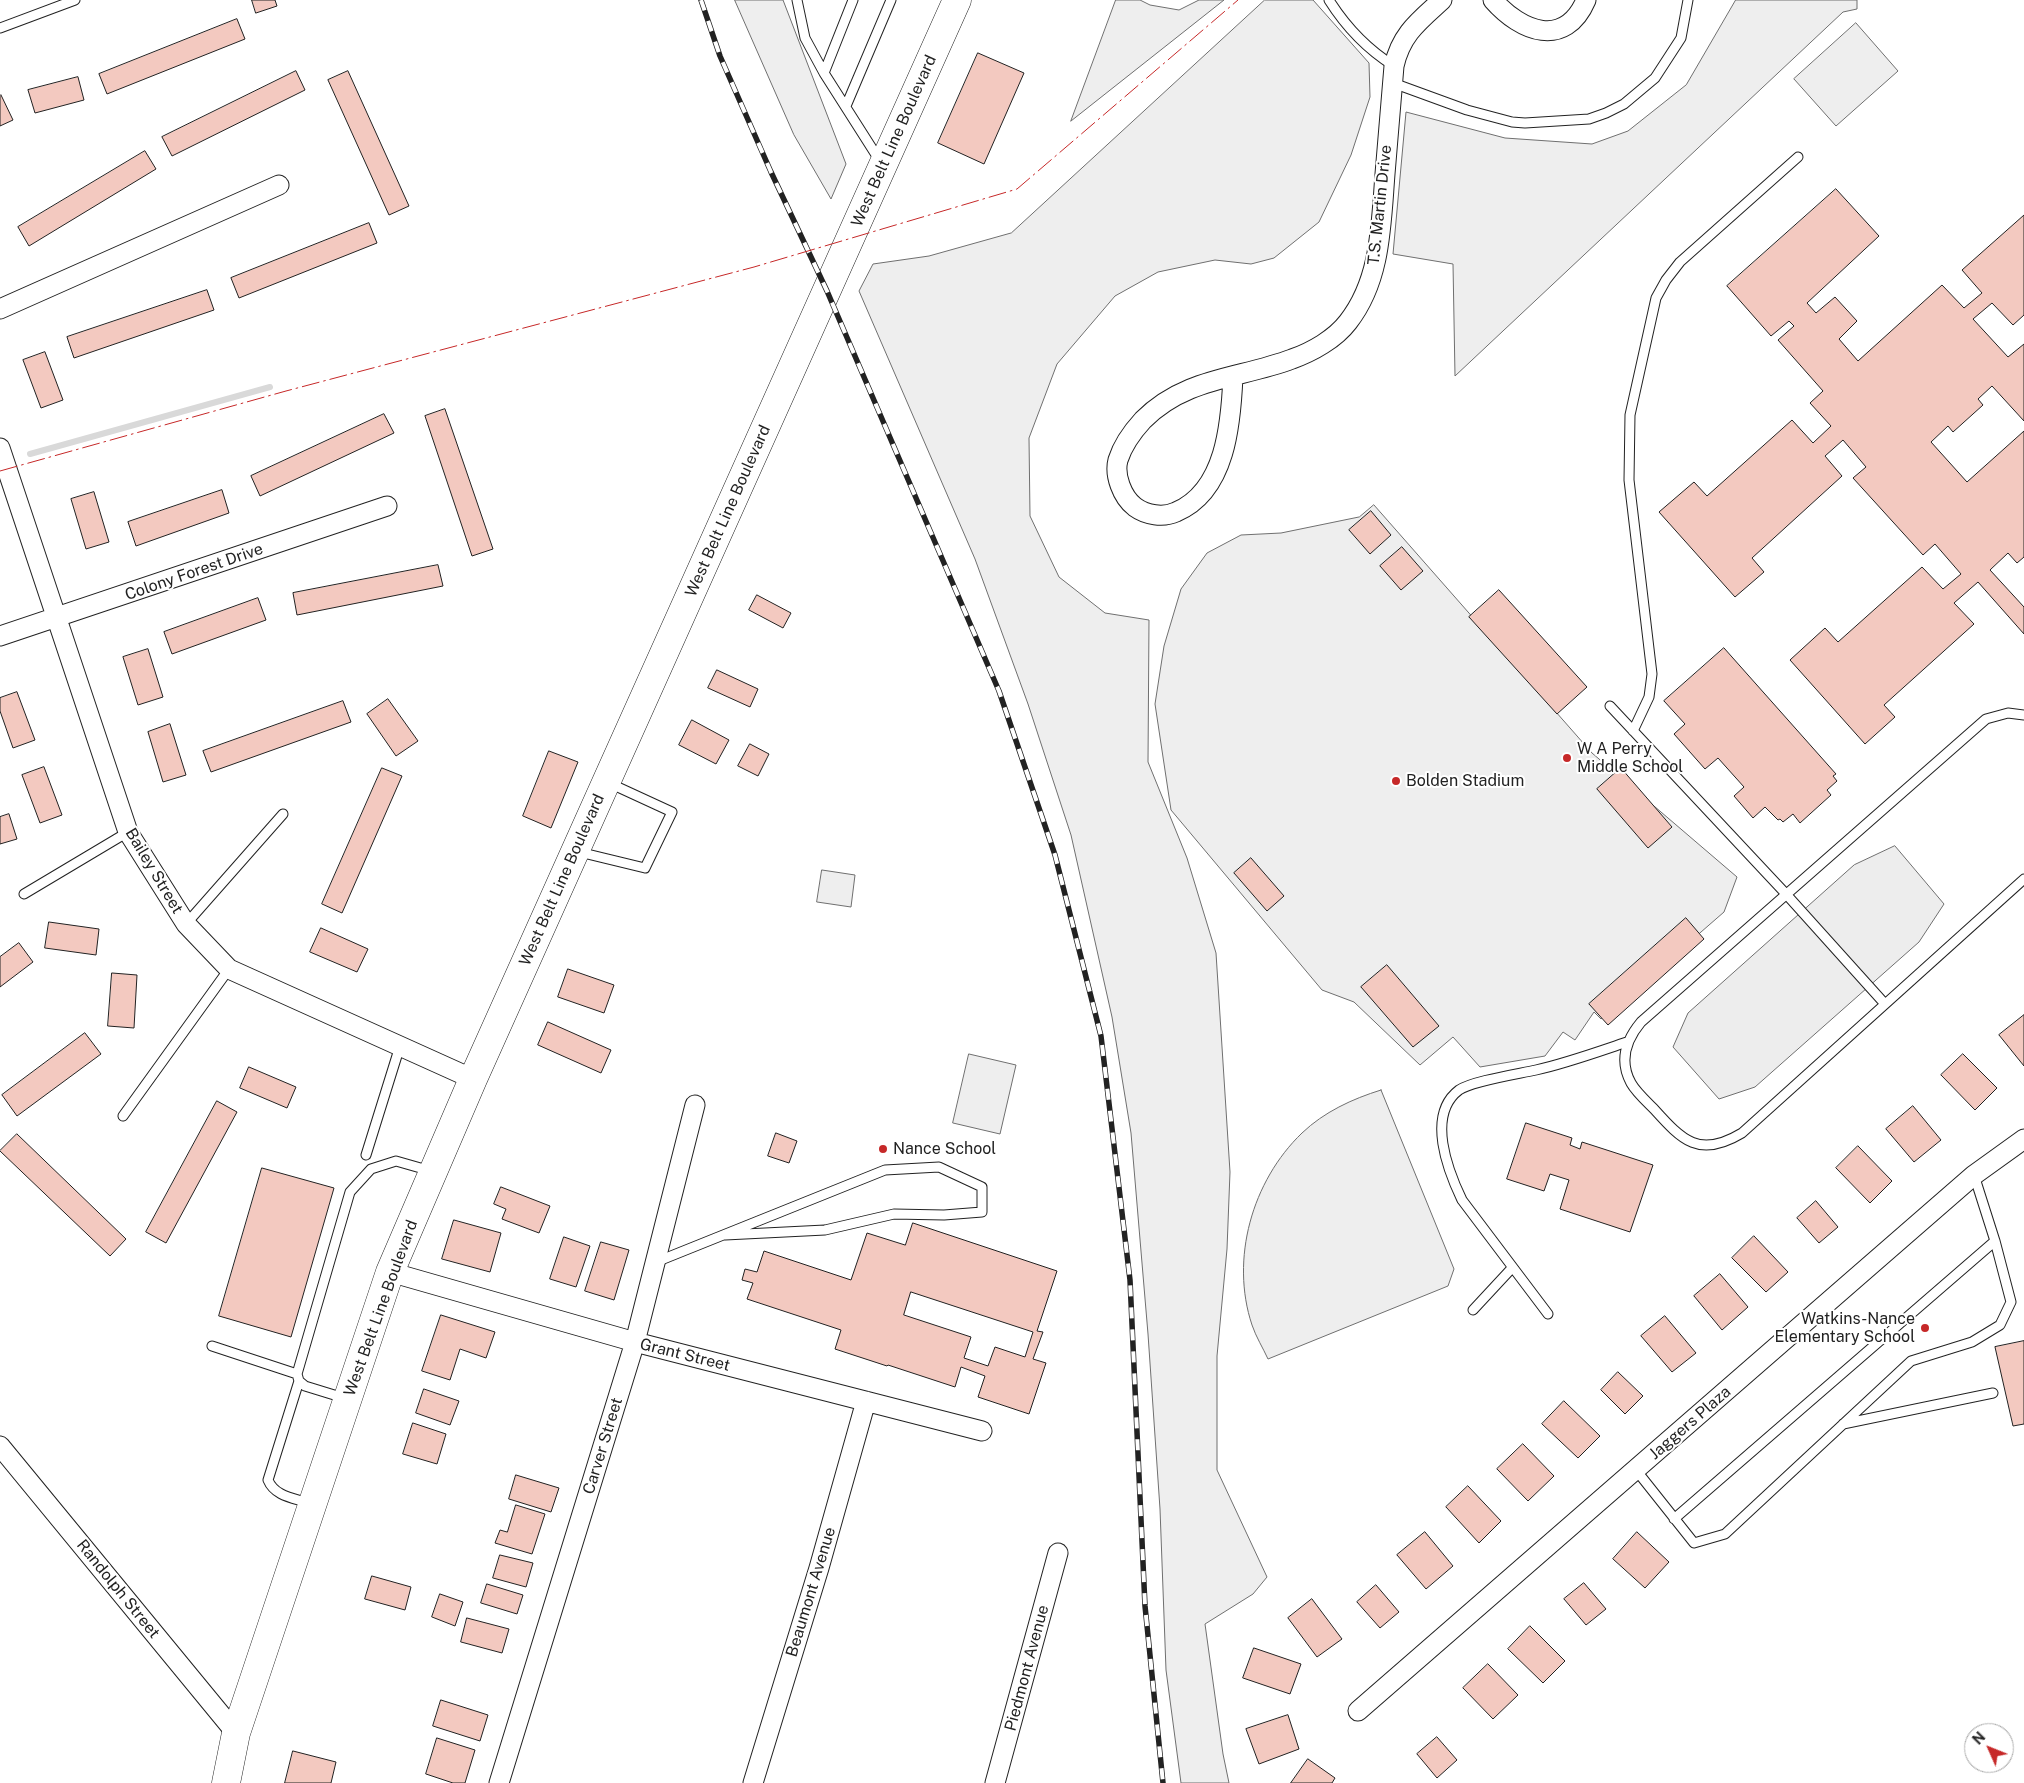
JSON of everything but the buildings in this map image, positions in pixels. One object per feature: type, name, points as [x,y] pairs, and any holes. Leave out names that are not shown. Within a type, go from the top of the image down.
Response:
[{"type":"main road","name":"West Belt Line Boulevard","points":[[226,1783],[236,1733],[390,1272],[473,1079],[957,0]]},
{"type":"street","name":"T.S. Martin Drive","points":[[1233,376],[1230,422],[1220,459],[1207,488],[1197,500],[1173,513],[1160,516],[1134,506],[1126,498],[1121,487],[1117,464],[1126,441],[1156,408],[1180,392],[1211,380],[1291,360],[1308,353],[1348,324],[1358,308],[1367,290],[1379,246],[1397,51],[1409,31],[1442,0]]},
{"type":"street","points":[[1493,0],[1507,15],[1517,22],[1538,31],[1547,31],[1565,26],[1582,9],[1586,0]]},
{"type":"street","points":[[0,309],[279,185]]},
{"type":"street","name":"Bailey Street","points":[[0,448],[128,832],[186,924],[229,969],[473,1079]]},
{"type":"street","name":"Colony Forest Drive","points":[[0,636],[56,619],[387,506]]},
{"type":"street","name":"Carver Street","points":[[499,1783],[635,1342],[695,1105]]},
{"type":"street","name":"Jaggers Plaza","points":[[1358,1711],[1974,1175],[2024,1139]]},
{"type":"street","name":"Grant Street","points":[[390,1272],[635,1342],[982,1431]]},
{"type":"street","name":"Beaumont Avenue","points":[[753,1783],[816,1577],[866,1401]]},
{"type":"street","name":"Randolph Street","points":[[0,1446],[236,1733]]},
{"type":"street","name":"Piedmont Avenue","points":[[995,1783],[1058,1553]]},
{"type":"lane","points":[[0,28],[76,0]]},
{"type":"lane","points":[[797,0],[805,38],[824,73],[883,165]]},
{"type":"lane","points":[[824,73],[854,0]]},
{"type":"lane","points":[[846,106],[891,0]]},
{"type":"lane","points":[[1329,0],[1362,41],[1394,75],[1467,110],[1512,122],[1589,119],[1624,104],[1655,78],[1681,38],[1688,0]]},
{"type":"lane","points":[[1632,731],[1649,698],[1652,674],[1629,480],[1630,415],[1656,298],[1666,280],[1680,262],[1798,157]]},
{"type":"lane","points":[[1610,706],[1786,894],[1885,1004]]},
{"type":"lane","points":[[2024,715],[2008,713],[1986,719],[1641,1022],[1627,1042],[1626,1072],[1632,1084],[1676,1133],[1687,1141],[1700,1145],[1729,1141],[1742,1133],[2024,879]]},
{"type":"lane","points":[[576,851],[645,868],[672,812],[607,782]]},
{"type":"lane","points":[[186,924],[283,814]]},
{"type":"lane","points":[[24,894],[128,832]]},
{"type":"lane","points":[[123,1116],[229,969]]},
{"type":"lane","points":[[1548,1314],[1462,1200],[1453,1181],[1442,1138],[1442,1123],[1449,1104],[1460,1090],[1475,1084],[1560,1065],[1627,1042]]},
{"type":"lane","points":[[366,1154],[400,1046]]},
{"type":"lane","points":[[312,1504],[276,1492],[268,1480],[350,1192],[371,1169],[396,1161],[434,1172]]},
{"type":"lane","points":[[655,1262],[885,1170],[940,1167],[982,1188],[982,1212],[944,1215],[894,1214],[825,1230],[725,1235]]},
{"type":"lane","points":[[1636,1470],[1694,1542],[1725,1534],[1911,1361],[1972,1342],[2000,1325],[2011,1302],[1974,1175]]},
{"type":"lane","points":[[1674,1519],[1995,1242]]},
{"type":"lane","points":[[1473,1310],[1512,1268]]},
{"type":"lane","points":[[212,1346],[298,1377],[305,1386],[348,1399]]},
{"type":"lane","points":[[1843,1424],[1993,1393]]},
{"type":"shaded area","points":[[735,0],[783,0],[846,164],[831,199],[794,135]]},
{"type":"shaded area","points":[[1116,0],[1140,0],[1150,5],[1179,10],[1199,0],[1224,0],[1071,121]]},
{"type":"shaded area","points":[[1265,0],[1313,0],[1369,63],[1370,97],[1351,155],[1319,222],[1274,258],[1251,264],[1215,260],[1158,272],[1115,296],[1057,364],[1029,438],[1030,516],[1059,577],[1105,613],[1149,620],[1148,762],[1187,858],[1216,953],[1230,1172],[1227,1249],[1217,1356],[1217,1470],[1267,1577],[1253,1594],[1205,1624],[1223,1754],[1229,1783],[1181,1783],[1166,1670],[1160,1509],[1131,1133],[1112,1017],[1071,835],[1028,704],[975,559],[859,291],[873,264],[929,256],[1011,233]]},
{"type":"shaded area","points":[[1736,0],[1857,0],[1857,9],[1843,12],[1455,376],[1453,264],[1393,254],[1406,112],[1505,138],[1592,144],[1628,131],[1686,85]]},
{"type":"shaded area","points":[[1856,23],[1898,71],[1836,126],[1794,79]]},
{"type":"shaded area","name":"Bolden Stadium","points":[[1374,505],[1592,753],[1737,877],[1724,912],[1601,1019],[1594,1012],[1575,1040],[1563,1032],[1545,1056],[1480,1067],[1453,1037],[1420,1065],[1354,1002],[1322,990],[1171,810],[1155,704],[1164,646],[1181,589],[1207,553],[1241,535],[1281,533],[1359,517]]},
{"type":"shaded area","points":[[1895,846],[1944,904],[1919,942],[1755,1087],[1719,1099],[1673,1047],[1688,1013],[1854,865]]},
{"type":"shaded area","points":[[822,870],[855,875],[851,907],[817,902]]},
{"type":"shaded area","points":[[969,1054],[1016,1065],[1000,1134],[953,1123]]},
{"type":"shaded area","points":[[1381,1090],[1454,1269],[1448,1286],[1268,1359],[1252,1325],[1246,1300],[1244,1274],[1245,1248],[1250,1222],[1258,1197],[1270,1174],[1285,1152],[1311,1125],[1339,1107]]},
{"type":"waterway","points":[[30,454],[270,387]]},
{"type":"railway","points":[[701,0],[720,56],[771,172],[827,291],[999,691],[1055,855],[1101,1036],[1130,1280],[1145,1606],[1163,1783]]},
{"type":"power","points":[[0,471],[286,391],[754,267],[1017,189],[1238,0]]},
{"type":"place","name":"W A Perry Middle School","points":[[1567,758]]},
{"type":"place","name":"Bolden Stadium","points":[[1396,781]]},
{"type":"place","name":"Nance School","points":[[883,1149]]},
{"type":"place","name":"Watkins-Nance Elementary School","points":[[1925,1328]]}]
